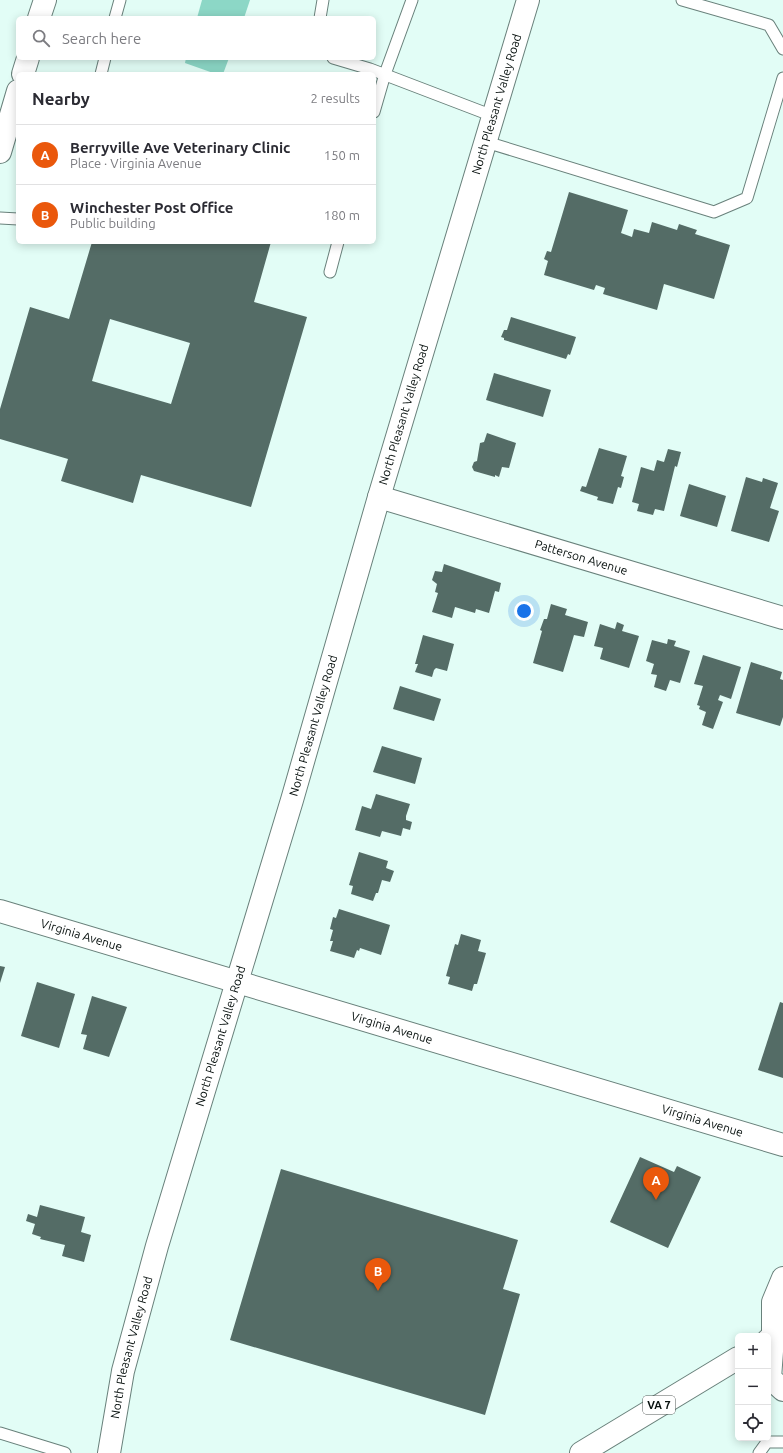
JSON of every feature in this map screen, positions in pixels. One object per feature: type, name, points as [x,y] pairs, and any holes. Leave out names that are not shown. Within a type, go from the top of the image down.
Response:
[{"type":"street","points":[[40,16],[44,0]]},
{"type":"street","name":"North Pleasant Valley Road","points":[[109,1453],[123,1371],[157,1246],[292,800],[379,497],[528,0]]},
{"type":"street","points":[[24,72],[27,60]]},
{"type":"street","points":[[0,152],[16,98]]},
{"type":"street","name":"Patterson Avenue","points":[[379,497],[783,618]]},
{"type":"street","name":"Virginia Avenue","points":[[0,911],[783,1145]]},
{"type":"street","points":[[783,1278],[773,1302],[774,1337],[770,1378],[783,1390]]},
{"type":"street","name":"VA 7","points":[[581,1453],[735,1360]]},
{"type":"lane","points":[[116,16],[120,0]]},
{"type":"lane","points":[[320,16],[323,0]]},
{"type":"lane","points":[[376,105],[385,74],[412,0]]},
{"type":"lane","points":[[682,0],[768,25],[783,48]]},
{"type":"lane","points":[[102,72],[104,60]]},
{"type":"lane","points":[[340,60],[385,74],[493,116]]},
{"type":"lane","points":[[486,142],[714,212],[747,198],[783,78]]},
{"type":"lane","points":[[0,218],[16,219]]},
{"type":"lane","points":[[330,272],[337,244]]},
{"type":"lane","points":[[0,1433],[65,1453]]},
{"type":"lane","points":[[759,1453],[767,1442],[783,1442]]},
{"type":"green space","points":[[202,0],[250,0],[245,16],[198,16]]},
{"type":"green space","points":[[186,60],[228,60],[224,72],[210,72],[185,63]]},
{"type":"building","points":[[569,192],[628,210],[621,233],[632,237],[634,229],[649,233],[652,222],[677,230],[679,224],[697,230],[695,234],[730,245],[714,299],[664,284],[657,310],[603,294],[605,288],[596,285],[594,290],[544,275],[548,261],[544,259],[547,251],[551,252]]},
{"type":"building","points":[[91,244],[270,244],[254,302],[307,317],[251,507],[141,475],[133,503],[61,481],[68,459],[0,439],[0,409],[30,307],[69,319]],"holes":[[[110,319],[190,343],[171,404],[92,381]]]},
{"type":"building","points":[[511,317],[576,337],[570,355],[568,354],[566,359],[504,340],[504,338],[501,337],[504,330],[507,330]]},
{"type":"building","points":[[494,373],[551,390],[543,417],[486,400]]},
{"type":"building","points":[[487,433],[516,443],[509,468],[502,467],[499,477],[474,471],[472,467],[474,462],[477,461],[480,443],[484,442]]},
{"type":"building","points":[[599,448],[627,456],[621,476],[624,477],[621,488],[618,487],[613,504],[597,500],[598,497],[580,491],[582,486],[586,487]]},
{"type":"building","points":[[668,449],[681,452],[677,467],[675,466],[664,511],[655,509],[653,515],[637,511],[639,504],[632,502],[641,467],[654,471],[657,460],[664,462]]},
{"type":"building","points":[[746,477],[762,482],[763,478],[778,483],[770,508],[779,511],[769,542],[731,531]]},
{"type":"building","points":[[689,484],[726,496],[717,527],[680,516]]},
{"type":"building","points":[[444,564],[501,583],[499,592],[495,591],[489,613],[476,609],[475,613],[455,607],[452,618],[432,612],[438,593],[435,592],[437,584],[432,580],[435,571],[442,572]]},
{"type":"building","points":[[551,604],[567,609],[565,615],[588,622],[584,637],[574,635],[563,672],[533,663],[542,631],[540,630],[544,619],[547,619]]},
{"type":"building","points":[[617,622],[624,625],[622,631],[639,636],[629,668],[600,659],[603,648],[594,646],[600,624],[615,629]]},
{"type":"building","points":[[423,635],[454,644],[447,671],[436,668],[432,677],[415,672],[418,664],[415,664]]},
{"type":"building","points":[[668,639],[676,641],[674,646],[690,651],[680,683],[670,680],[666,691],[654,687],[657,675],[651,674],[654,664],[646,661],[652,640],[667,644]]},
{"type":"building","points":[[703,655],[741,667],[731,699],[720,695],[718,700],[723,702],[713,729],[702,725],[706,712],[699,709],[700,706],[697,705],[703,686],[694,684]]},
{"type":"building","points":[[751,662],[782,672],[780,679],[783,680],[783,717],[780,726],[736,713]]},
{"type":"building","points":[[400,686],[441,699],[434,721],[393,709]]},
{"type":"building","points":[[382,746],[422,758],[415,784],[373,772]]},
{"type":"building","points":[[376,794],[410,804],[406,820],[412,822],[410,830],[403,828],[401,836],[382,831],[380,837],[355,830],[362,806],[371,809]]},
{"type":"building","points":[[359,852],[388,861],[386,868],[394,871],[390,882],[382,880],[378,893],[376,893],[373,901],[351,894],[353,886],[349,885]]},
{"type":"building","points":[[339,909],[390,925],[381,955],[360,948],[359,951],[357,950],[354,958],[330,951],[333,941],[330,941],[333,930],[330,929],[333,917],[336,918]]},
{"type":"building","points":[[461,934],[481,940],[478,951],[486,953],[477,984],[474,984],[472,991],[448,984],[450,977],[446,976],[455,944],[458,945]]},
{"type":"building","points":[[0,966],[5,967],[0,983]]},
{"type":"building","points":[[37,982],[75,994],[59,1048],[21,1036]]},
{"type":"building","points":[[92,996],[127,1007],[109,1057],[83,1049],[87,1035],[81,1034]]},
{"type":"building","points":[[780,1002],[783,1003],[783,1078],[758,1070]]},
{"type":"building","points":[[640,1157],[674,1172],[677,1166],[701,1177],[668,1248],[610,1222]]},
{"type":"building","points":[[281,1169],[518,1240],[503,1289],[520,1294],[485,1415],[230,1340]]},
{"type":"building","points":[[40,1205],[85,1217],[81,1232],[91,1235],[84,1262],[62,1256],[65,1245],[40,1239],[41,1237],[32,1234],[35,1224],[26,1221],[28,1214],[37,1217]]},
{"type":"place","name":"Berryville Ave Veterinary Clinic","points":[[656,1200]]},
{"type":"place","name":"Winchester Post Office","points":[[378,1291]]}]
